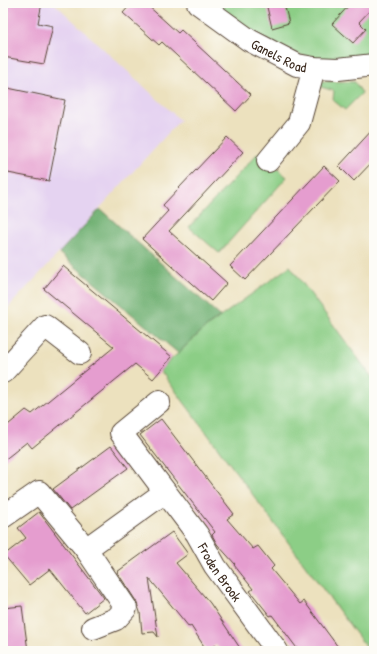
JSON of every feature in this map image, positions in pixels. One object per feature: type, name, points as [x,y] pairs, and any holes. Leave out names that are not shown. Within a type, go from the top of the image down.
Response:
[{"type":"street","name":"Ganels Road","points":[[198,3],[249,40],[297,65],[314,68],[338,69],[374,66]]},
{"type":"street","points":[[268,161],[299,123],[314,68]]},
{"type":"street","points":[[3,372],[45,326],[80,353]]},
{"type":"street","name":"Froden Brook","points":[[159,402],[121,432],[197,534],[215,566],[277,651]]},
{"type":"street","points":[[3,517],[39,492],[86,549],[126,608],[116,619],[93,628]]},
{"type":"street","points":[[86,549],[165,492]]},
{"type":"shaded area","points":[[3,3],[54,3],[180,120],[3,313]]},
{"type":"green space","points":[[211,3],[374,3],[374,59],[330,64],[278,48]]},
{"type":"green space","points":[[319,81],[355,82],[362,93],[345,110],[333,100],[334,91],[318,86]]},
{"type":"green space","points":[[258,153],[287,177],[219,253],[189,227]]},
{"type":"green space","points":[[100,209],[220,316],[178,353],[59,253]]},
{"type":"green space","points":[[290,266],[374,380],[374,651],[369,651],[160,370],[205,328]]},
{"type":"building","points":[[3,3],[42,3],[38,23],[53,26],[44,64],[3,57]]},
{"type":"building","points":[[132,3],[145,3],[178,33],[181,30],[251,95],[236,111],[162,42],[159,45],[123,13]]},
{"type":"building","points":[[266,3],[284,3],[289,23],[272,28]]},
{"type":"building","points":[[351,3],[374,3],[374,6],[359,22],[366,29],[353,43],[332,24]]},
{"type":"building","points":[[3,87],[65,100],[49,181],[3,172]]},
{"type":"building","points":[[374,128],[374,160],[354,181],[339,166]]},
{"type":"building","points":[[227,137],[243,152],[169,231],[227,283],[211,301],[142,239],[168,211],[163,205]]},
{"type":"building","points":[[324,166],[340,181],[245,280],[230,266]]},
{"type":"building","points":[[63,266],[172,357],[153,379],[135,364],[32,448],[27,442],[3,461],[3,429],[26,410],[32,414],[114,347],[44,289]]},
{"type":"building","points":[[161,419],[234,514],[227,519],[253,549],[258,546],[274,566],[271,569],[300,604],[304,601],[341,651],[299,651],[272,615],[270,616],[250,591],[253,589],[234,565],[235,564],[217,544],[212,535],[215,532],[140,435]]},
{"type":"building","points":[[111,446],[128,468],[70,510],[53,489]]},
{"type":"building","points":[[39,512],[104,598],[85,613],[50,569],[29,585],[4,555],[26,538],[18,528]]},
{"type":"building","points":[[172,532],[188,554],[176,563],[210,603],[242,651],[221,651],[216,645],[207,651],[191,626],[189,627],[149,578],[158,637],[154,632],[142,633],[140,612],[136,601],[117,572]]},
{"type":"building","points":[[22,606],[28,651],[3,651],[3,608]]}]
